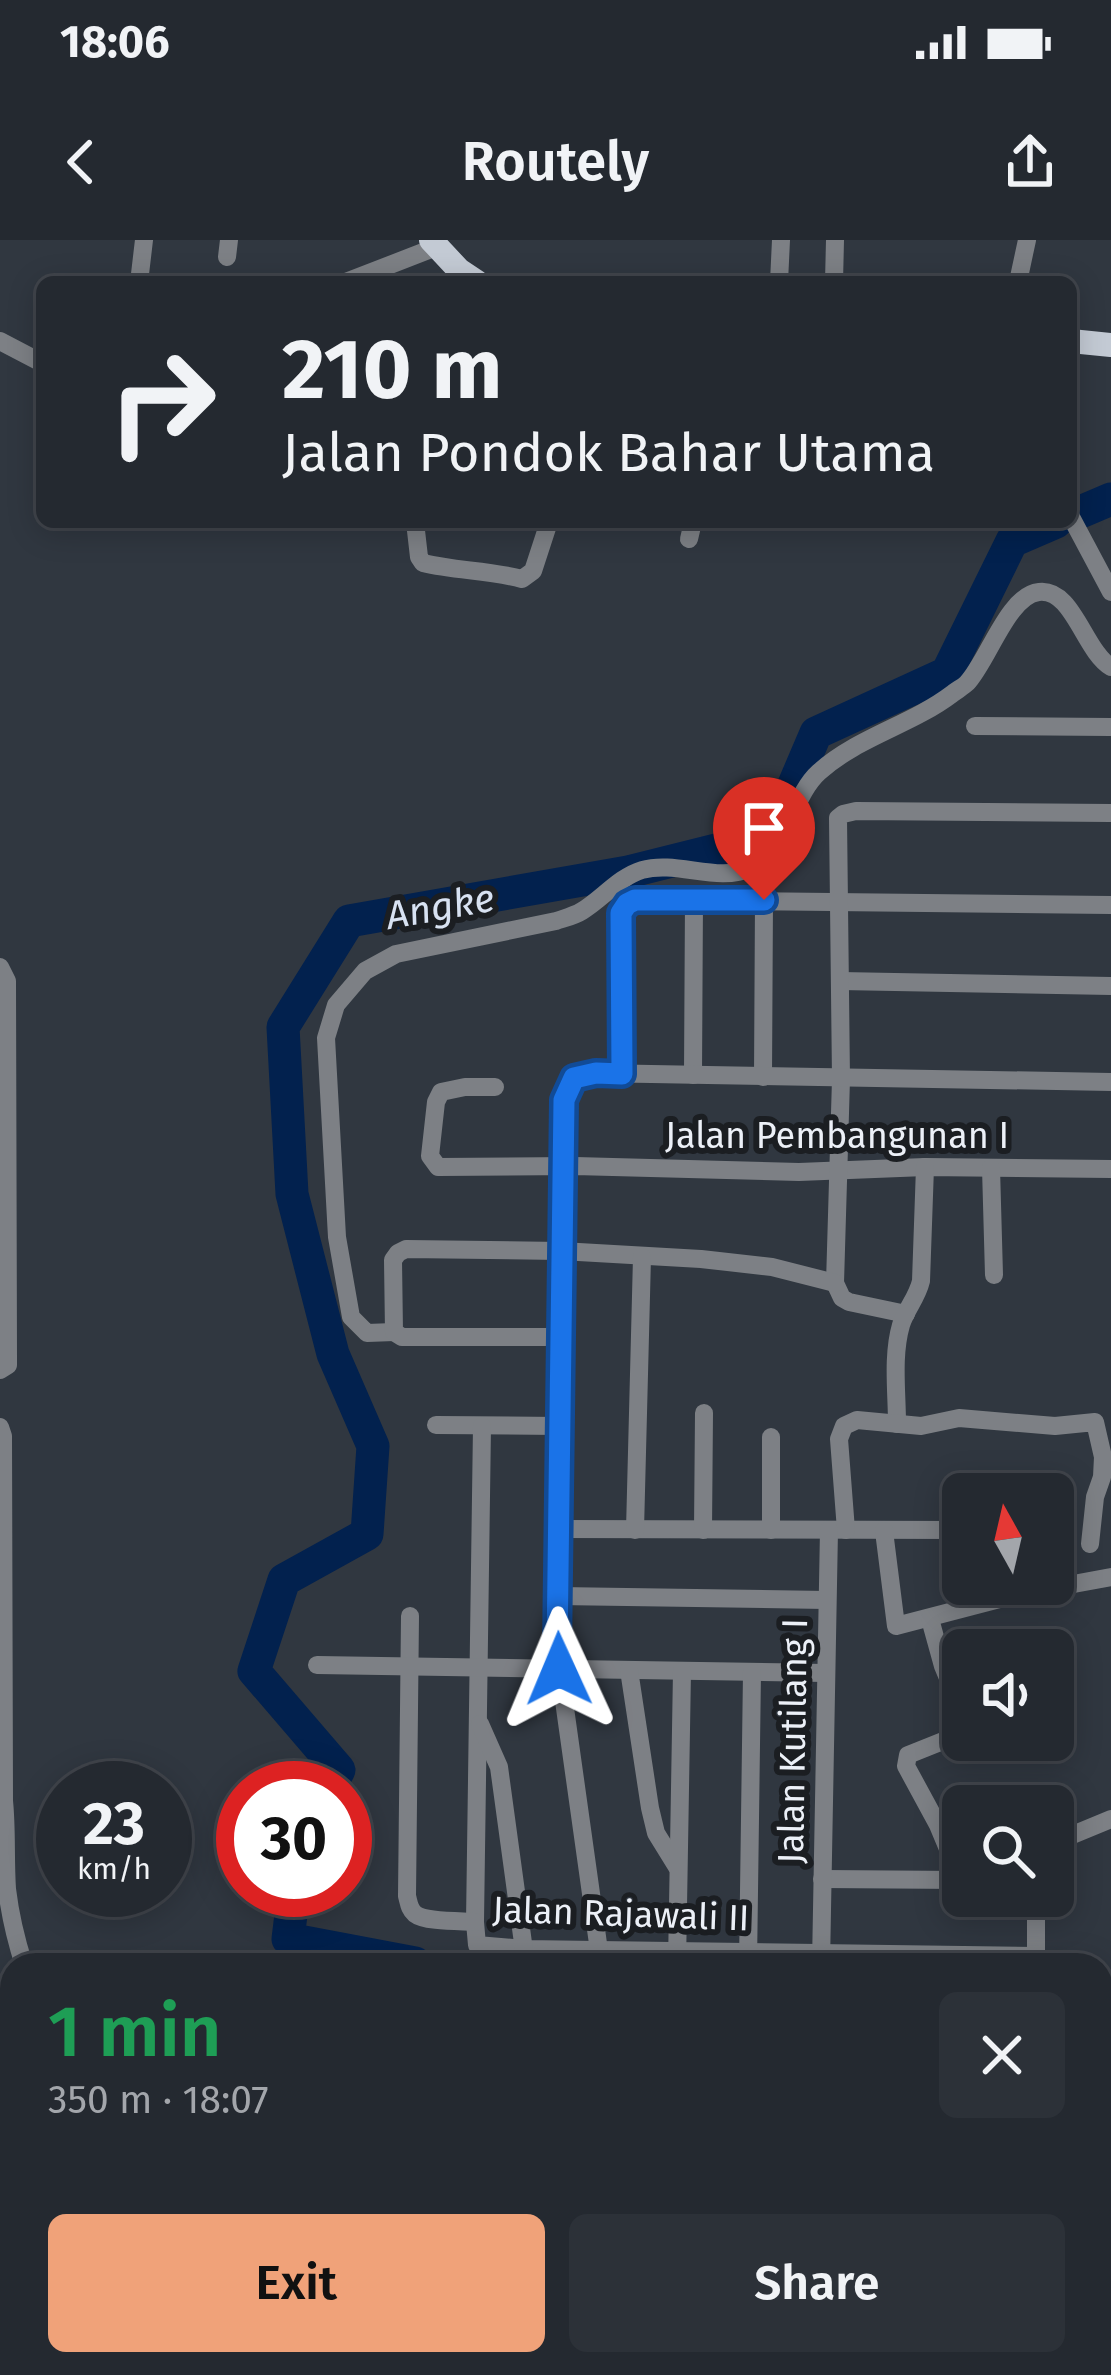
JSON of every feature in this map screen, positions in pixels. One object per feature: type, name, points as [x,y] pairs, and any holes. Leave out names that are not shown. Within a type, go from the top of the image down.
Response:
[{"type":"main road","points":[[433,243],[469,276]]},
{"type":"main road","points":[[1077,340],[1110,339]]},
{"type":"street","points":[[140,274],[144,240]]},
{"type":"street","points":[[779,276],[781,240]]},
{"type":"street","points":[[834,276],[836,240]]},
{"type":"street","points":[[1019,276],[1027,240]]},
{"type":"street","points":[[359,276],[433,243]]},
{"type":"street","points":[[0,341],[36,360]]},
{"type":"street","points":[[413,528],[423,562],[522,579],[533,571],[547,528]]},
{"type":"street","points":[[1077,528],[1111,592]]},
{"type":"street","points":[[561,1337],[402,1337],[394,1332],[367,1333],[352,1316],[337,1237],[326,1038],[336,1005],[365,970],[396,954],[556,921],[579,913],[645,869],[724,874],[752,868],[770,854],[814,775],[851,748],[931,710],[968,682],[1029,594],[1055,593],[1068,606],[1088,643],[1111,667]]},
{"type":"street","points":[[975,726],[1111,727]]},
{"type":"street","points":[[906,1314],[849,1302],[836,1283],[841,1079],[838,818],[856,811],[1111,813]]},
{"type":"street","points":[[693,1075],[694,899]]},
{"type":"street","points":[[622,1074],[621,913],[635,900],[1111,905]]},
{"type":"street","points":[[763,1077],[764,900]]},
{"type":"street","points":[[0,967],[7,981],[8,1261],[8,1365],[0,1370]]},
{"type":"street","points":[[840,981],[1111,986]]},
{"type":"street","points":[[599,1953],[559,1669],[562,1166],[564,1100],[574,1078],[596,1073],[1111,1082]]},
{"type":"street","name":"Jalan Pembangunan I","points":[[496,1087],[441,1091],[430,1156],[438,1167],[800,1172],[1111,1168]]},
{"type":"street","points":[[925,1167],[921,1281],[918,1296],[902,1321],[896,1424],[921,1426],[959,1418],[1055,1426],[1103,1420],[1102,1477],[1090,1544]]},
{"type":"street","points":[[991,1168],[994,1275]]},
{"type":"street","points":[[394,1332],[393,1260],[406,1249],[701,1259],[836,1283]]},
{"type":"street","points":[[635,1530],[642,1257]]},
{"type":"street","points":[[704,1413],[704,1530]]},
{"type":"street","name":"Jalan Kutilang I","points":[[821,1953],[827,1600],[837,1530],[839,1439],[841,1429],[857,1420],[896,1424]]},
{"type":"street","points":[[436,1425],[560,1426]]},
{"type":"street","name":"Jalan Rajawali II","points":[[482,1426],[475,1922],[477,1945],[509,1953]]},
{"type":"street","points":[[0,1427],[7,1880],[21,1953]]},
{"type":"street","points":[[771,1437],[771,1530]]},
{"type":"street","points":[[559,1529],[942,1531]]},
{"type":"street","points":[[884,1532],[896,1626],[1019,1594],[1111,1577]]},
{"type":"street","points":[[558,1596],[827,1600]]},
{"type":"street","points":[[410,1616],[407,1896],[415,1915],[475,1922]]},
{"type":"street","points":[[930,1618],[942,1659]]},
{"type":"street","points":[[316,1665],[826,1673]]},
{"type":"street","points":[[629,1670],[656,1834],[678,1870]]},
{"type":"street","points":[[677,1953],[682,1671]]},
{"type":"street","points":[[748,1953],[752,1672]]},
{"type":"street","points":[[477,1718],[499,1767],[524,1953]]},
{"type":"street","points":[[942,1741],[908,1755],[906,1766],[942,1834]]},
{"type":"street","points":[[650,1808],[680,1805]]},
{"type":"street","points":[[1074,1834],[1111,1819]]},
{"type":"street","points":[[822,1879],[942,1880]]},
{"type":"street","points":[[1036,1917],[1036,1953]]},
{"type":"waterway","name":"Angke","points":[[1077,513],[1111,499]]},
{"type":"waterway","name":"Angke","points":[[331,1761],[254,1671],[284,1580],[367,1534],[373,1446],[333,1354],[292,1194],[283,1027],[349,921],[628,872],[772,836],[816,733],[947,673],[1012,541],[1042,528]]},
{"type":"waterway","name":"Angke","points":[[291,1917],[288,1939],[362,1953]]},
{"type":"route","points":[[559,1669],[564,1100],[574,1078],[622,1074],[621,913],[627,904],[635,900],[764,900]]}]
